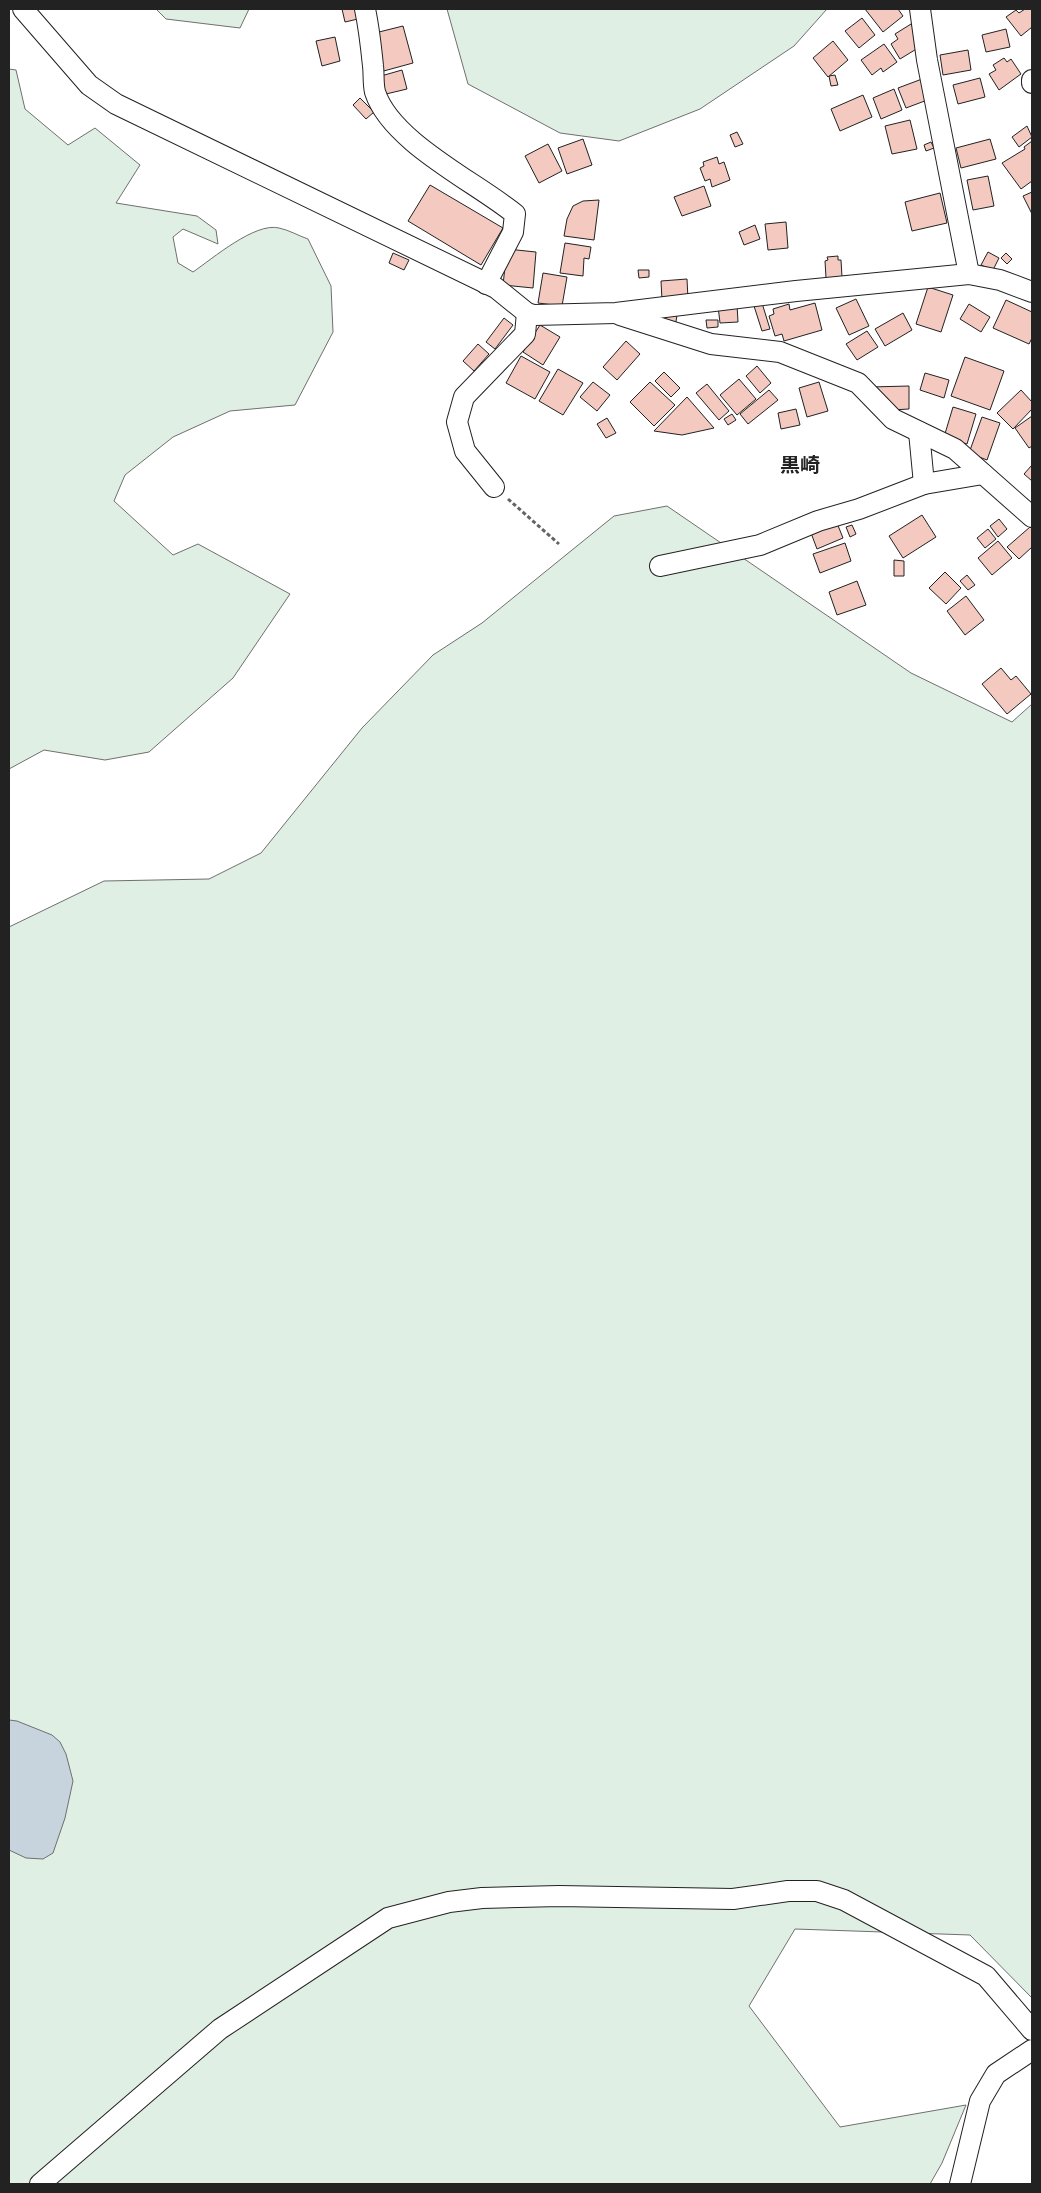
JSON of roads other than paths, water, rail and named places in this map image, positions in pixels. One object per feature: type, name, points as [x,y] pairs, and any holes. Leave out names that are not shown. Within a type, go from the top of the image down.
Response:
[{"type":"street","points":[[23,9],[89,86],[116,104],[390,235],[496,288],[527,313],[534,315],[616,313],[796,291],[969,274],[1000,280],[1032,292]]},
{"type":"street","points":[[365,9],[370,31],[375,92],[388,118],[444,166],[493,196],[515,214],[513,232],[486,284]]},
{"type":"street","points":[[920,9],[927,60],[969,274]]},
{"type":"street","points":[[494,487],[465,451],[457,422],[464,397],[525,334],[527,313]]},
{"type":"street","points":[[616,313],[711,344],[780,352],[858,383],[893,419],[954,449],[1032,517]]},
{"type":"street","points":[[919,432],[924,484]]},
{"type":"street","points":[[660,566],[760,545],[818,521],[859,509],[924,484],[983,474]]},
{"type":"street","points":[[40,2184],[220,2029],[388,1918],[449,1902],[482,1898],[559,1896],[732,1899],[788,1891],[817,1891],[844,1900],[986,1976],[1032,2030]]},
{"type":"street","points":[[960,2184],[980,2101],[996,2074],[1032,2050]]},
{"type":"district","name":"黒崎","points":[[800,464]]}]
